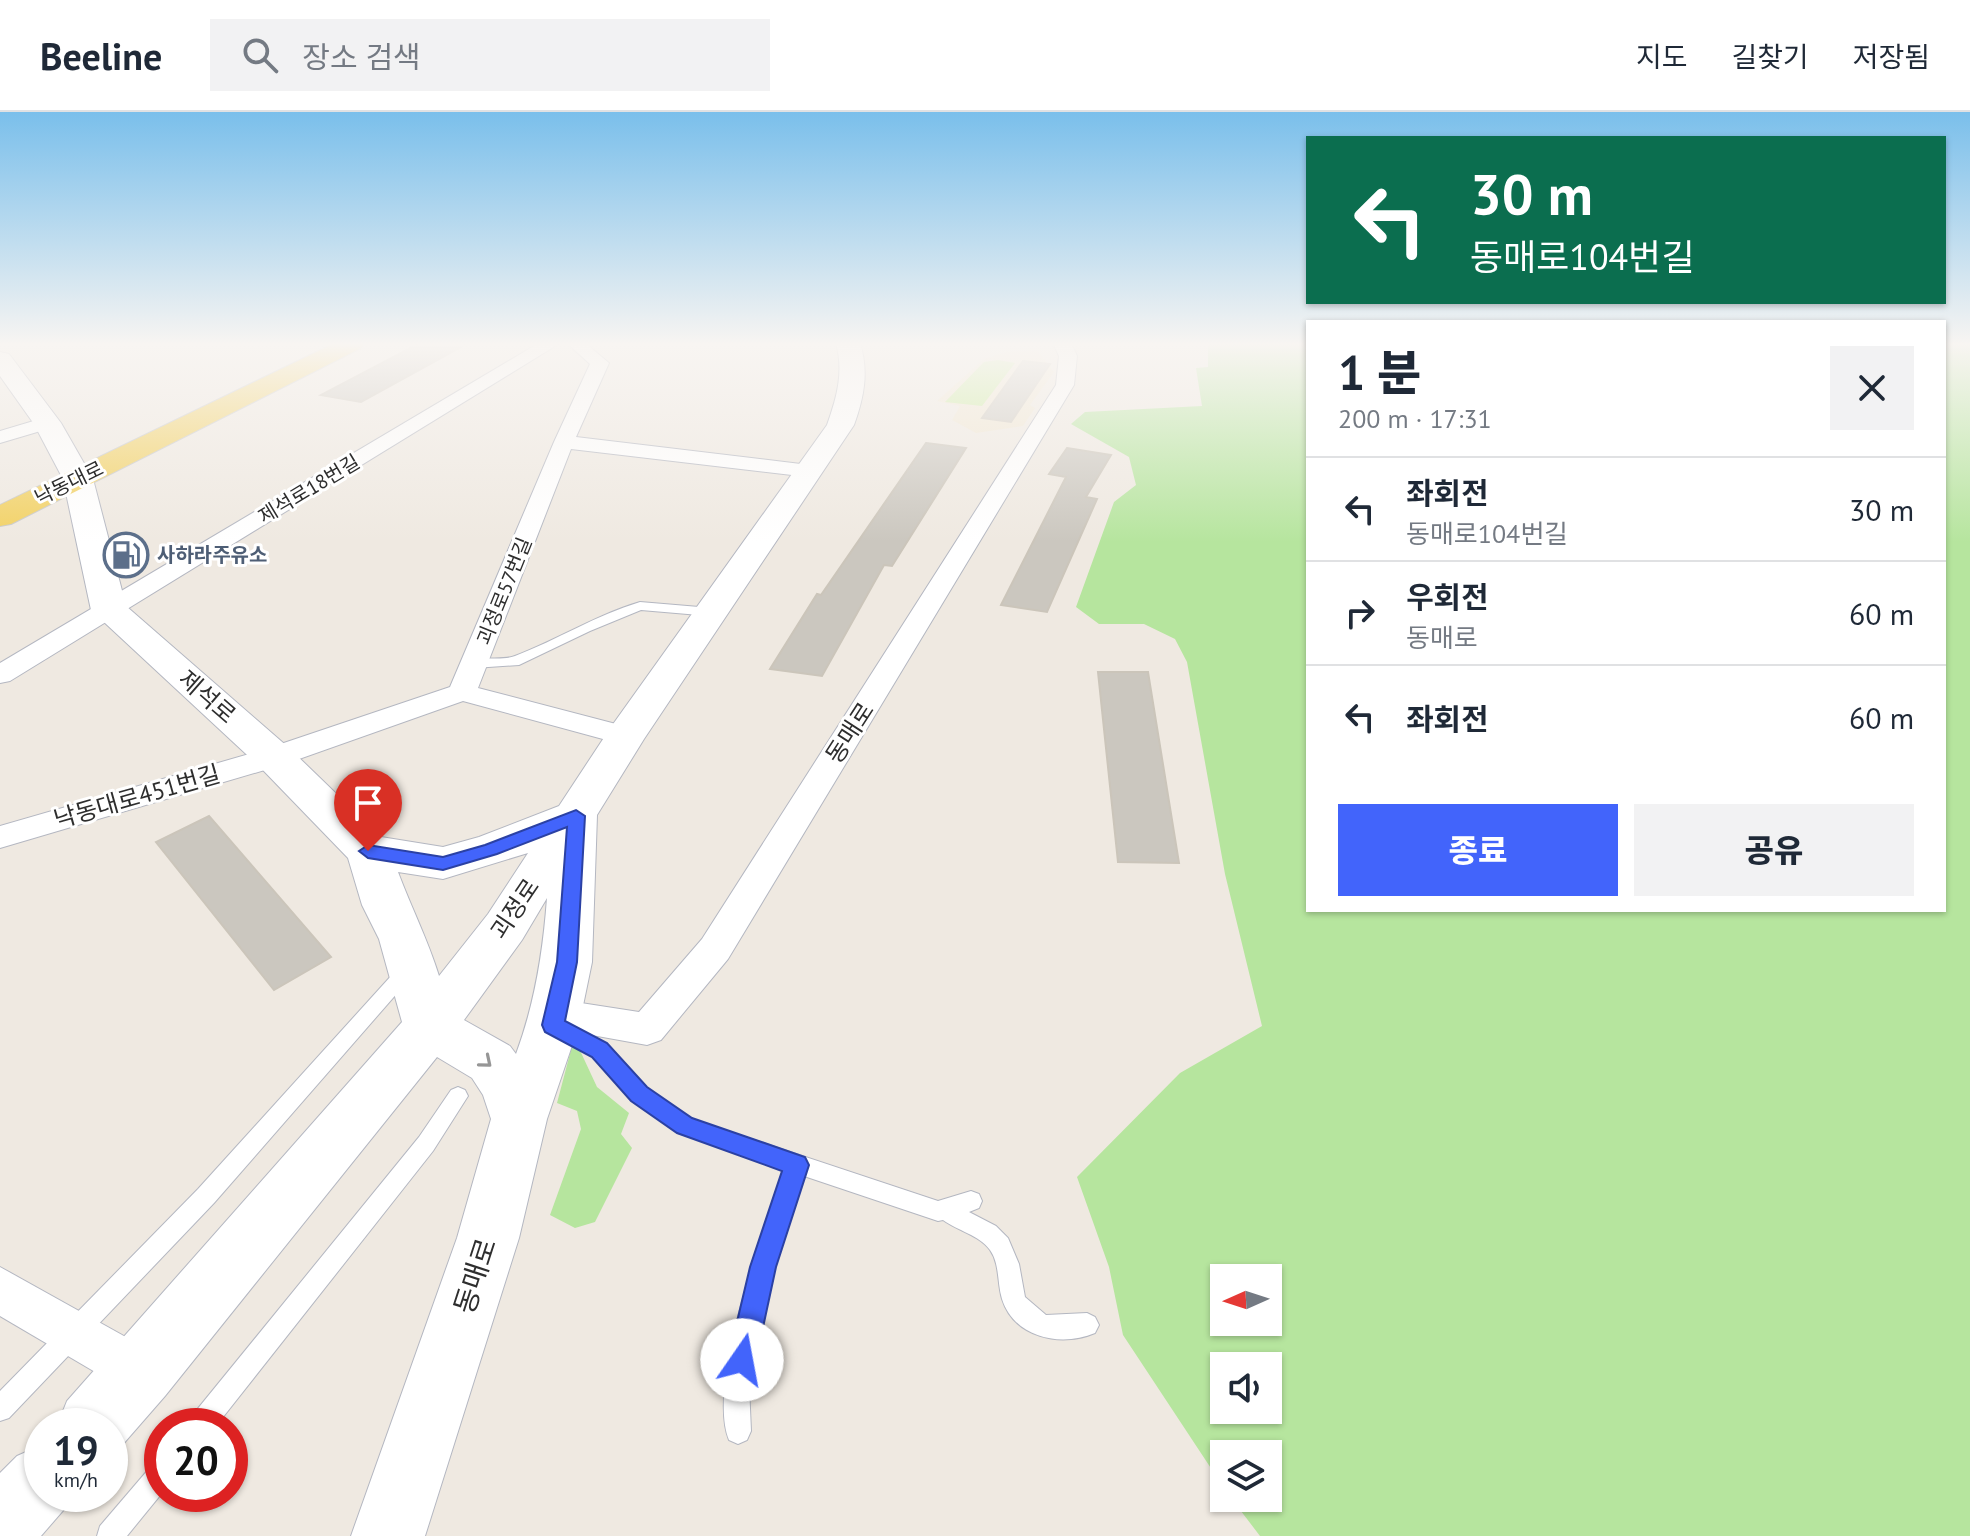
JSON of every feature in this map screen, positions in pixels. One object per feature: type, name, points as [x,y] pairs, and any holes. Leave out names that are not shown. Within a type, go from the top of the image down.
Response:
[{"type":"main road","points":[[37,409],[78,479],[109,610]]},
{"type":"main road","name":"낙동대로","points":[[0,517],[219,409]]},
{"type":"main road","name":"괴정로","points":[[108,1408],[430,1027],[505,927],[625,736],[809,471],[840,425],[847,409]]},
{"type":"main road","name":"제석로","points":[[109,610],[274,757],[368,851],[430,1027]]},
{"type":"main road","points":[[368,851],[443,863],[491,850],[576,816]]},
{"type":"main road","name":"동매로","points":[[388,1536],[488,1238],[519,1119],[554,1020],[567,962],[576,816]]},
{"type":"main road","points":[[430,1027],[491,1062],[507,1086],[519,1119]]},
{"type":"main road","points":[[0,1527],[24,1501]]},
{"type":"street","name":"제석로18번길","points":[[0,675],[441,409]]},
{"type":"street","name":"괴정로57번길","points":[[462,692],[579,409]]},
{"type":"street","name":"동매로","points":[[554,1020],[647,1029],[715,949],[1050,409]]},
{"type":"street","points":[[0,437],[47,423]]},
{"type":"street","points":[[564,442],[809,471]]},
{"type":"street","points":[[462,692],[625,736]]},
{"type":"street","name":"낙동대로451번길","points":[[0,837],[274,757],[462,692]]},
{"type":"street","points":[[0,1290],[141,1372]]},
{"type":"lane","points":[[474,664],[514,662],[640,606],[711,612]]},
{"type":"lane","points":[[0,1409],[206,1196],[410,965]]},
{"type":"lane","points":[[554,1020],[599,1050],[639,1094],[685,1126],[938,1211],[971,1201]]},
{"type":"lane","points":[[214,1408],[426,1144],[458,1096]]},
{"type":"lane","points":[[738,1431],[737,1386],[747,1333],[763,1267],[797,1165]]},
{"type":"lane","points":[[947,1209],[955,1218],[977,1224],[996,1239],[1008,1261],[1018,1308],[1043,1327],[1087,1325]]},
{"type":"lane","points":[[110,1536],[144,1495]]},
{"type":"shaded area","points":[[958,409],[1034,409],[1023,426],[976,433],[952,420]]},
{"type":"green space","points":[[1306,409],[1306,912],[1946,912],[1946,409],[1970,409],[1970,1536],[1260,1536],[1242,1512],[1282,1512],[1282,1440],[1210,1440],[1210,1467],[1123,1335],[1109,1267],[1077,1177],[1180,1073],[1262,1026],[1225,874],[1187,662],[1175,639],[1144,624],[1099,624],[1076,607],[1114,502],[1136,485],[1129,457],[1071,424],[1085,412]]},
{"type":"green space","points":[[577,1044],[597,1087],[629,1113],[621,1134],[632,1148],[595,1222],[575,1228],[550,1215],[581,1129],[577,1111],[557,1103],[572,1046]]},
{"type":"building","points":[[988,409],[1019,409],[1011,422],[982,418]]},
{"type":"building","points":[[926,443],[966,448],[892,566],[884,565],[822,676],[770,669],[817,594],[821,595]]},
{"type":"building","points":[[1067,448],[1111,455],[1086,497],[1097,499],[1047,612],[1001,605],[1066,477],[1049,474]]},
{"type":"building","points":[[1098,672],[1148,672],[1179,863],[1118,862]]},
{"type":"building","points":[[209,816],[331,957],[274,990],[156,842]]},
{"type":"place","name":"사하라주유소","points":[[126,555]]},
{"type":"route","points":[[368,851],[443,863],[491,850],[576,816],[567,962],[553,1025],[599,1050],[639,1094],[685,1126],[797,1165],[763,1267],[742,1360]]}]
